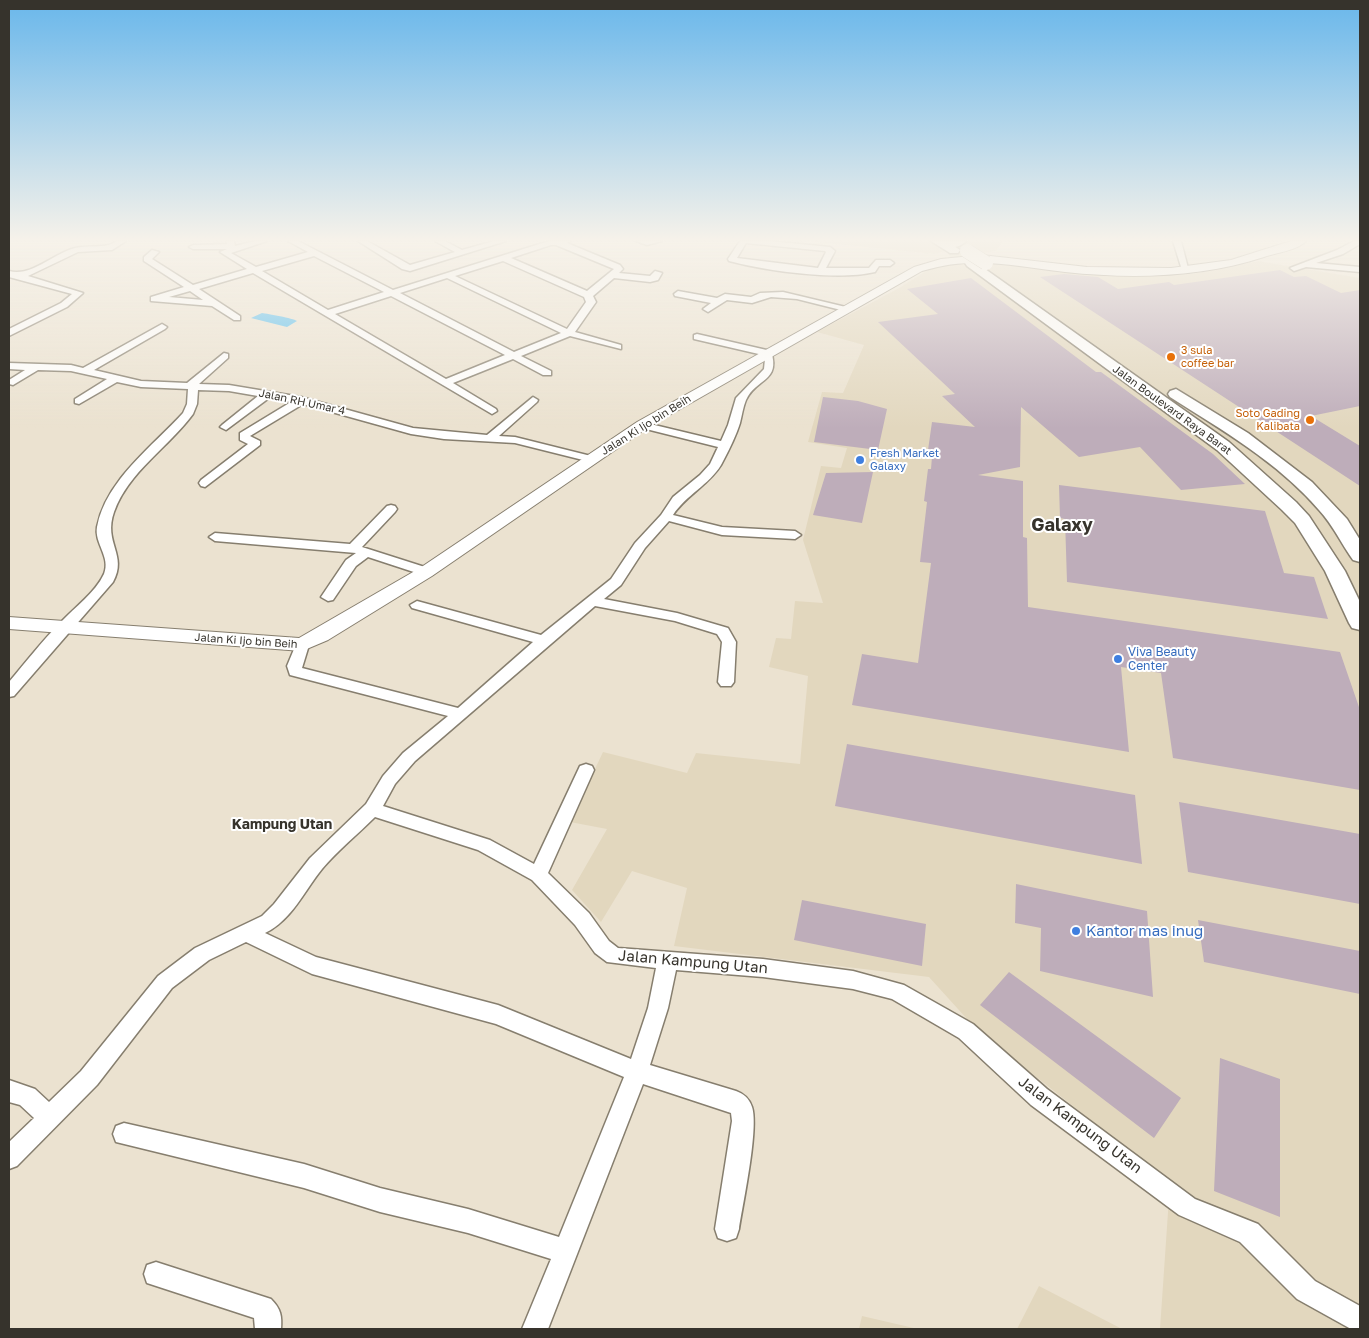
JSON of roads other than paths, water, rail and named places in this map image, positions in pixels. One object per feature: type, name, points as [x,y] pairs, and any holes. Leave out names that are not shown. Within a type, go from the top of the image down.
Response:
[{"type":"main road","name":"Jalan Boulevard Raya Barat","points":[[1036,303],[1117,362],[1223,446],[1289,506],[1302,520],[1335,571],[1360,623]]},
{"type":"main road","name":"Jalan Boulevard Raya Barat","points":[[1117,362],[1247,440],[1308,488],[1339,522],[1360,556]]},
{"type":"street","points":[[9,333],[67,303]]},
{"type":"street","points":[[213,303],[237,318]]},
{"type":"street","points":[[312,303],[492,411]]},
{"type":"street","points":[[328,313],[358,303]]},
{"type":"street","points":[[411,303],[547,373]]},
{"type":"street","points":[[507,303],[570,333],[618,347]]},
{"type":"street","points":[[445,383],[570,333],[590,303]]},
{"type":"street","points":[[708,309],[714,303]]},
{"type":"street","points":[[825,303],[845,308]]},
{"type":"street","name":"Jalan Ki Ijo bin Beih","points":[[9,623],[302,645],[426,572],[642,425],[854,303]]},
{"type":"street","points":[[85,371],[162,327]]},
{"type":"street","points":[[9,1158],[89,1078],[165,982],[202,954],[269,922],[281,910],[316,863],[372,808],[390,780],[410,757],[544,640],[616,582],[640,546],[666,518],[684,492],[715,465],[722,445],[734,424],[744,392],[769,370],[770,359],[767,353],[697,337]]},
{"type":"street","points":[[9,692],[66,626],[99,592],[111,575],[114,566],[103,534],[103,528],[113,500],[124,483],[188,414],[192,404],[192,386],[224,356]]},
{"type":"street","name":"Jalan RH Umar 4","points":[[9,366],[71,368],[141,384],[229,388],[267,394],[301,400],[371,418],[411,431],[444,436],[490,438],[537,444],[591,459]]},
{"type":"street","points":[[13,382],[34,368]]},
{"type":"street","points":[[80,400],[114,379]]},
{"type":"street","points":[[226,427],[267,394]]},
{"type":"street","points":[[206,483],[256,443],[244,438],[244,435],[301,400]]},
{"type":"street","points":[[490,438],[533,400]]},
{"type":"street","points":[[642,425],[722,445]]},
{"type":"street","points":[[353,548],[391,509]]},
{"type":"street","points":[[666,518],[722,531],[795,535]]},
{"type":"street","points":[[215,537],[353,548],[426,572]]},
{"type":"street","points":[[328,597],[352,563],[367,552]]},
{"type":"street","points":[[593,601],[670,616],[723,630],[729,642],[726,682]]},
{"type":"street","points":[[417,606],[544,640]]},
{"type":"street","points":[[302,645],[294,666],[295,671],[461,714]]},
{"type":"street","points":[[538,875],[586,770]]},
{"type":"street","name":"Jalan Kampung Utan","points":[[372,808],[484,845],[538,875],[582,919],[607,952],[614,956],[835,978],[897,991],[966,1031],[1039,1097],[1187,1207],[1249,1233],[1306,1290],[1360,1320]]},
{"type":"street","points":[[247,933],[312,965],[498,1015],[637,1072],[736,1102],[741,1108],[743,1121],[727,1229]]},
{"type":"street","points":[[535,1329],[637,1072],[658,1008],[668,960]]},
{"type":"street","points":[[9,1091],[27,1097],[51,1118]]},
{"type":"street","points":[[124,1134],[295,1174],[380,1200],[468,1220],[566,1251]]},
{"type":"street","points":[[156,1274],[262,1308],[269,1315],[268,1329]]},
{"type":"water","points":[[262,313],[297,321],[287,327],[251,318]]},
{"type":"place","name":"3 sula coffee bar","points":[[1171,357]]},
{"type":"place","name":"Soto Gading Kalibata","points":[[1310,420]]},
{"type":"place","name":"Fresh Market Galaxy","points":[[860,460]]},
{"type":"place","name":"Viva Beauty Center","points":[[1118,659]]},
{"type":"place","name":"Kantor mas inug","points":[[1076,931]]},
{"type":"district","name":"Galaxy","points":[[1062,525]]},
{"type":"district","name":"Kampung Utan","points":[[282,825]]}]
